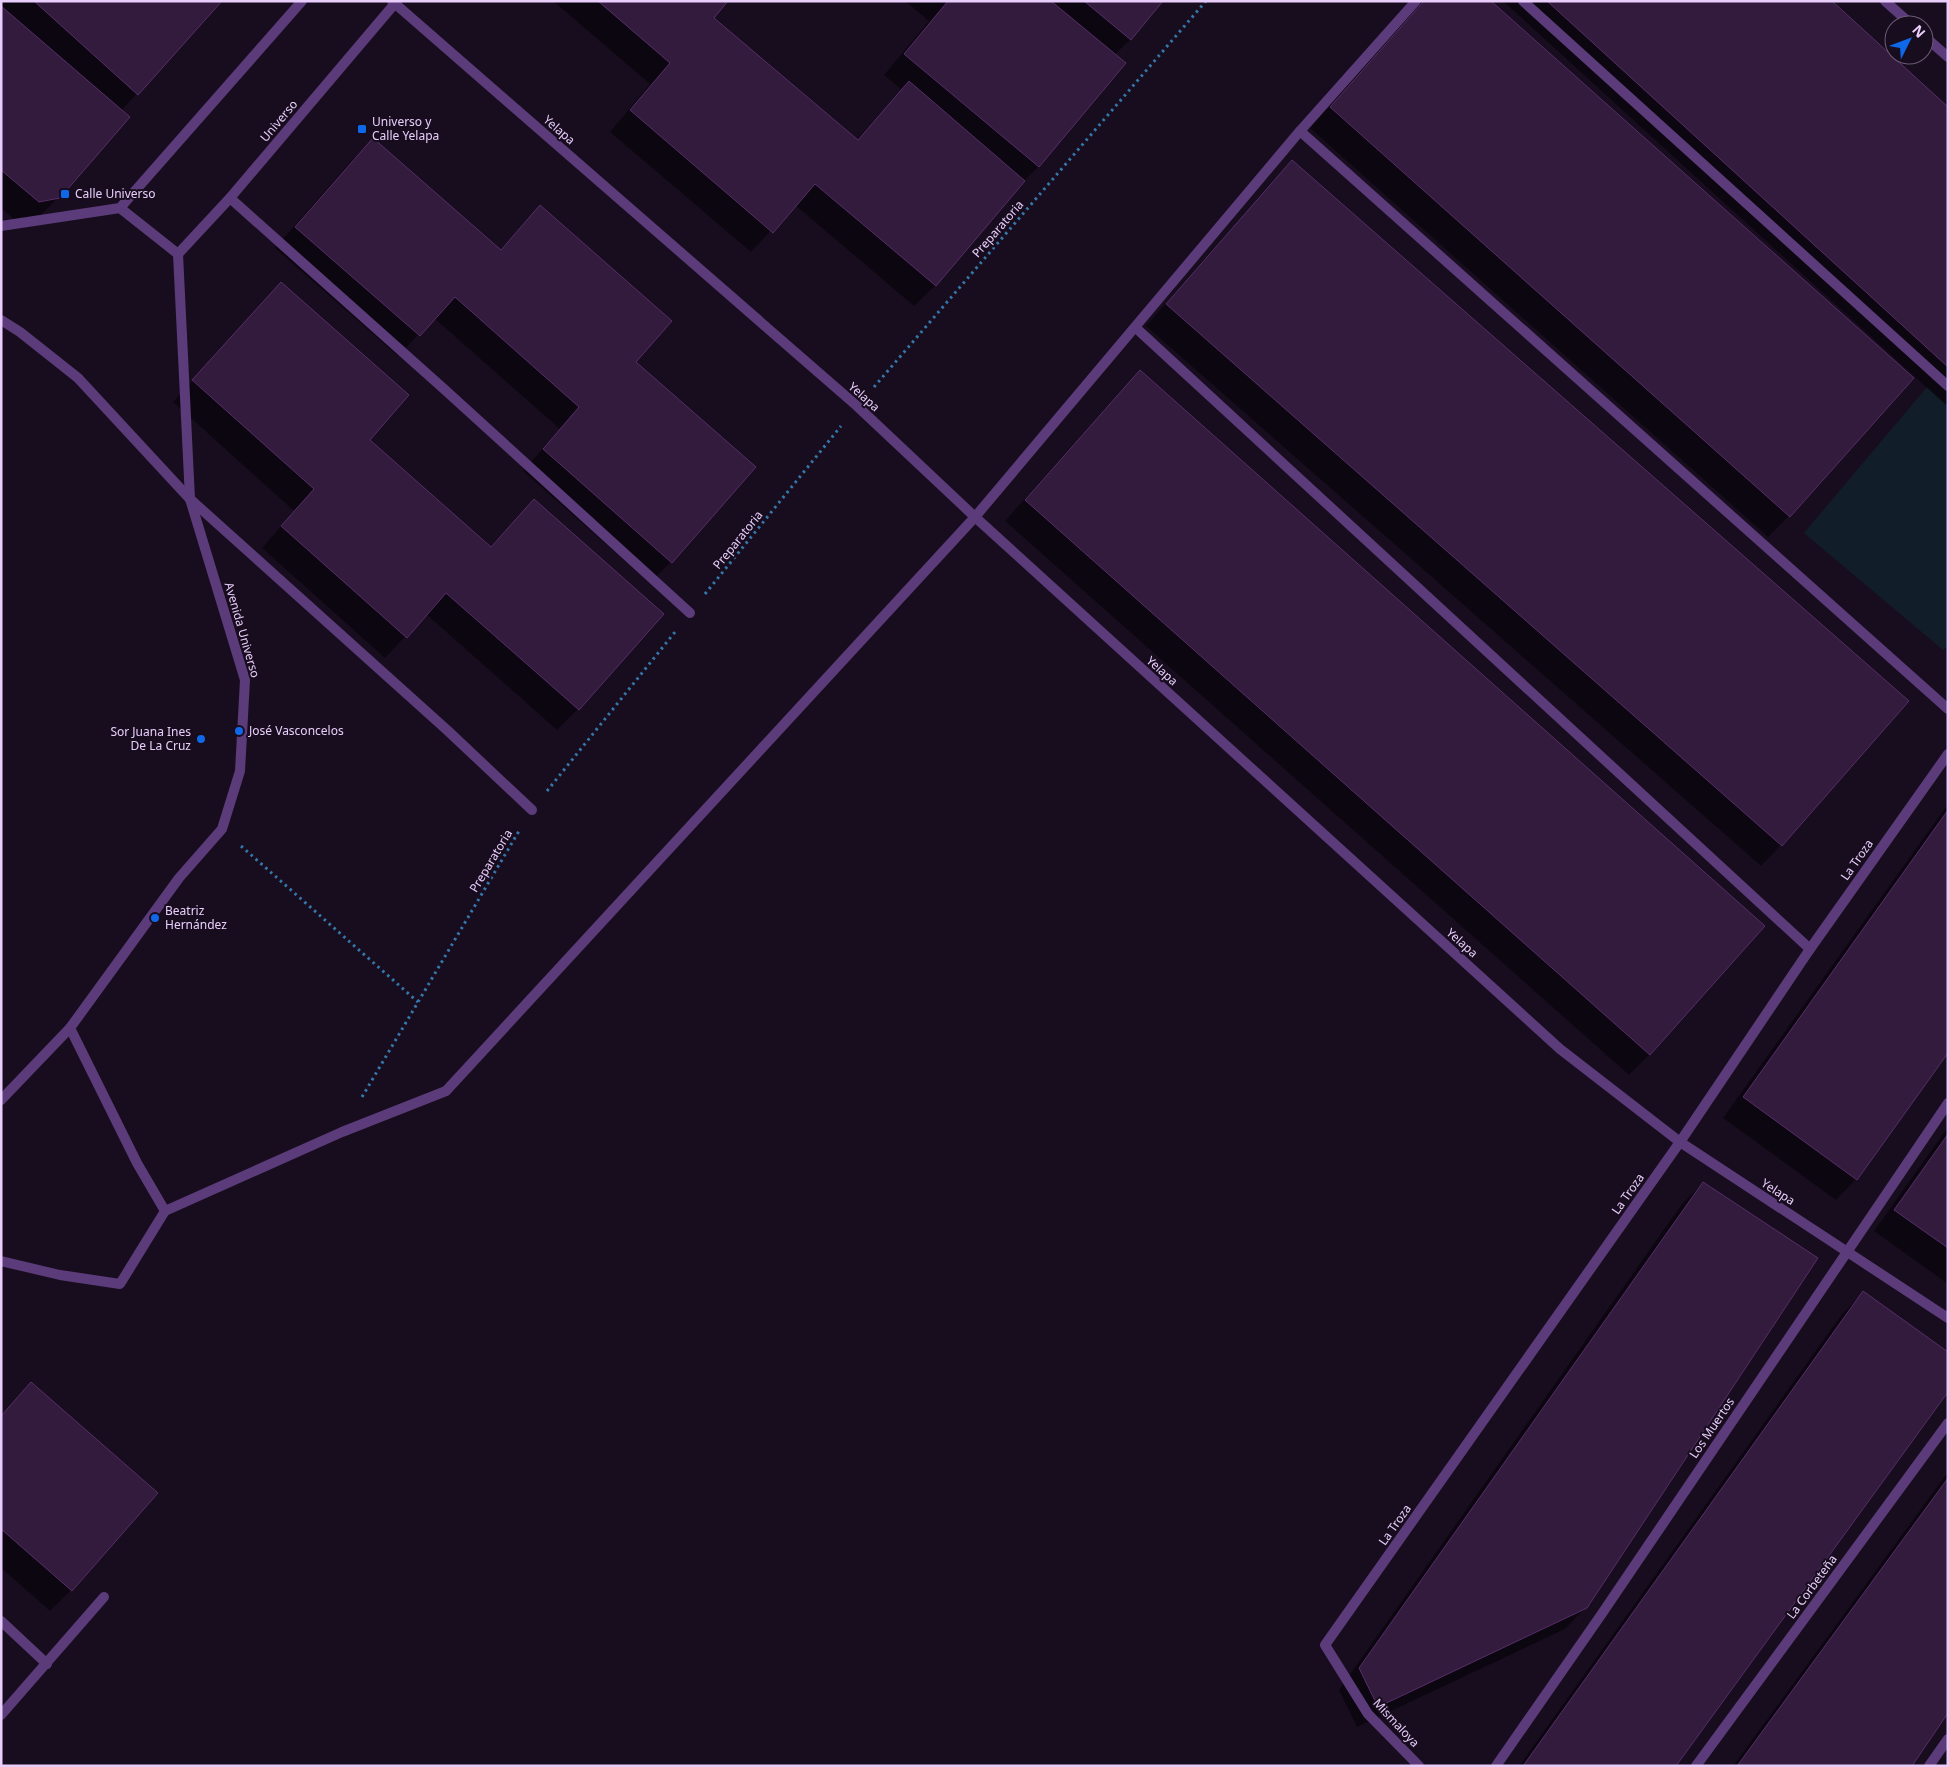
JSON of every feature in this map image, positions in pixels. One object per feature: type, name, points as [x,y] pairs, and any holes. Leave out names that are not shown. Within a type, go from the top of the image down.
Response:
[{"type":"street","points":[[1,226],[120,208],[302,1]]},
{"type":"street","points":[[1,1261],[60,1275],[120,1284],[165,1211],[342,1132],[446,1091],[975,517],[1300,131],[1416,1]]},
{"type":"street","points":[[1523,1],[1948,386]]},
{"type":"street","points":[[1885,1],[1901,15]]},
{"type":"street","name":"Yelapa","points":[[395,2],[857,406],[975,517],[1560,1049],[1680,1142],[1948,1318]]},
{"type":"street","name":"Universo","points":[[178,254],[230,198],[395,2]]},
{"type":"street","points":[[1934,45],[1948,57]]},
{"type":"street","points":[[1300,131],[1948,708]]},
{"type":"street","points":[[230,198],[690,612]]},
{"type":"street","points":[[120,208],[178,254],[190,499],[440,724],[532,810]]},
{"type":"street","name":"Avenida Universo","points":[[1,320],[20,332],[78,378],[190,499],[245,680],[240,771],[222,830],[179,878],[70,1028],[1,1100]]},
{"type":"street","points":[[1136,328],[1810,949]]},
{"type":"street","name":"La Troza","points":[[1325,1646],[1680,1142],[1810,949],[1948,754]]},
{"type":"street","points":[[70,1028],[137,1163],[165,1211]]},
{"type":"street","name":"Los Muertos","points":[[1496,1766],[1601,1615],[1948,1103]]},
{"type":"street","name":"La Corbeteña","points":[[1696,1766],[1948,1423]]},
{"type":"street","points":[[1,1715],[104,1598]]},
{"type":"street","points":[[1,1621],[47,1664]]},
{"type":"street","name":"Mismaloya","points":[[1325,1646],[1368,1714],[1419,1766]]},
{"type":"street","points":[[1929,1766],[1948,1739]]},
{"type":"path","name":"Preparatoria","points":[[342,1132],[532,810],[857,406],[1206,1]]},
{"type":"path","points":[[222,830],[418,1002]]},
{"type":"shaded area","points":[[1927,387],[1948,405],[1948,645],[1943,650],[1804,533]]},
{"type":"building","points":[[34,1],[222,1],[138,95]]},
{"type":"building","points":[[598,1],[728,1],[714,18],[858,140],[909,81],[1025,181],[936,286],[815,184],[773,233],[630,110],[670,63]]},
{"type":"building","points":[[948,1],[1051,1],[1126,63],[1039,167],[904,54]]},
{"type":"building","points":[[1084,1],[1163,1],[1131,40]]},
{"type":"building","points":[[1424,1],[1491,1],[1914,378],[1790,517],[1330,107]]},
{"type":"building","points":[[1547,1],[1832,1],[1884,49],[1884,65],[1902,65],[1948,107],[1948,367]]},
{"type":"building","points":[[1,6],[130,117],[60,198],[39,202],[1,170]]},
{"type":"building","points":[[373,138],[501,250],[540,205],[672,321],[636,362],[756,467],[672,563],[543,449],[579,407],[455,297],[420,336],[295,227]]},
{"type":"building","points":[[1292,160],[1909,701],[1782,846],[1166,304]]},
{"type":"building","points":[[281,282],[409,395],[370,440],[491,547],[534,499],[664,614],[579,710],[446,593],[407,638],[281,526],[314,489],[192,380]]},
{"type":"building","points":[[1140,370],[1765,926],[1650,1055],[1025,500]]},
{"type":"building","points":[[1948,810],[1948,1053],[1857,1180],[1743,1097]]},
{"type":"building","points":[[1948,1134],[1948,1248],[1894,1210]]},
{"type":"building","points":[[1703,1182],[1818,1258],[1587,1608],[1378,1707],[1359,1668]]},
{"type":"building","points":[[1863,1291],[1948,1352],[1948,1392],[1676,1766],[1523,1766]]},
{"type":"building","points":[[31,1382],[158,1493],[72,1591],[1,1529],[1,1416]]},
{"type":"building","points":[[1948,1478],[1948,1713],[1912,1766],[1737,1766]]},
{"type":"place","name":"Universo y Calle Yelapa","points":[[362,129]]},
{"type":"place","name":"Calle Universo","points":[[65,194]]},
{"type":"place","name":"José Vasconcelos","points":[[239,731]]},
{"type":"place","name":"Sor Juana Ines De La Cruz","points":[[201,739]]},
{"type":"place","name":"Beatriz Hernández","points":[[155,918]]}]
